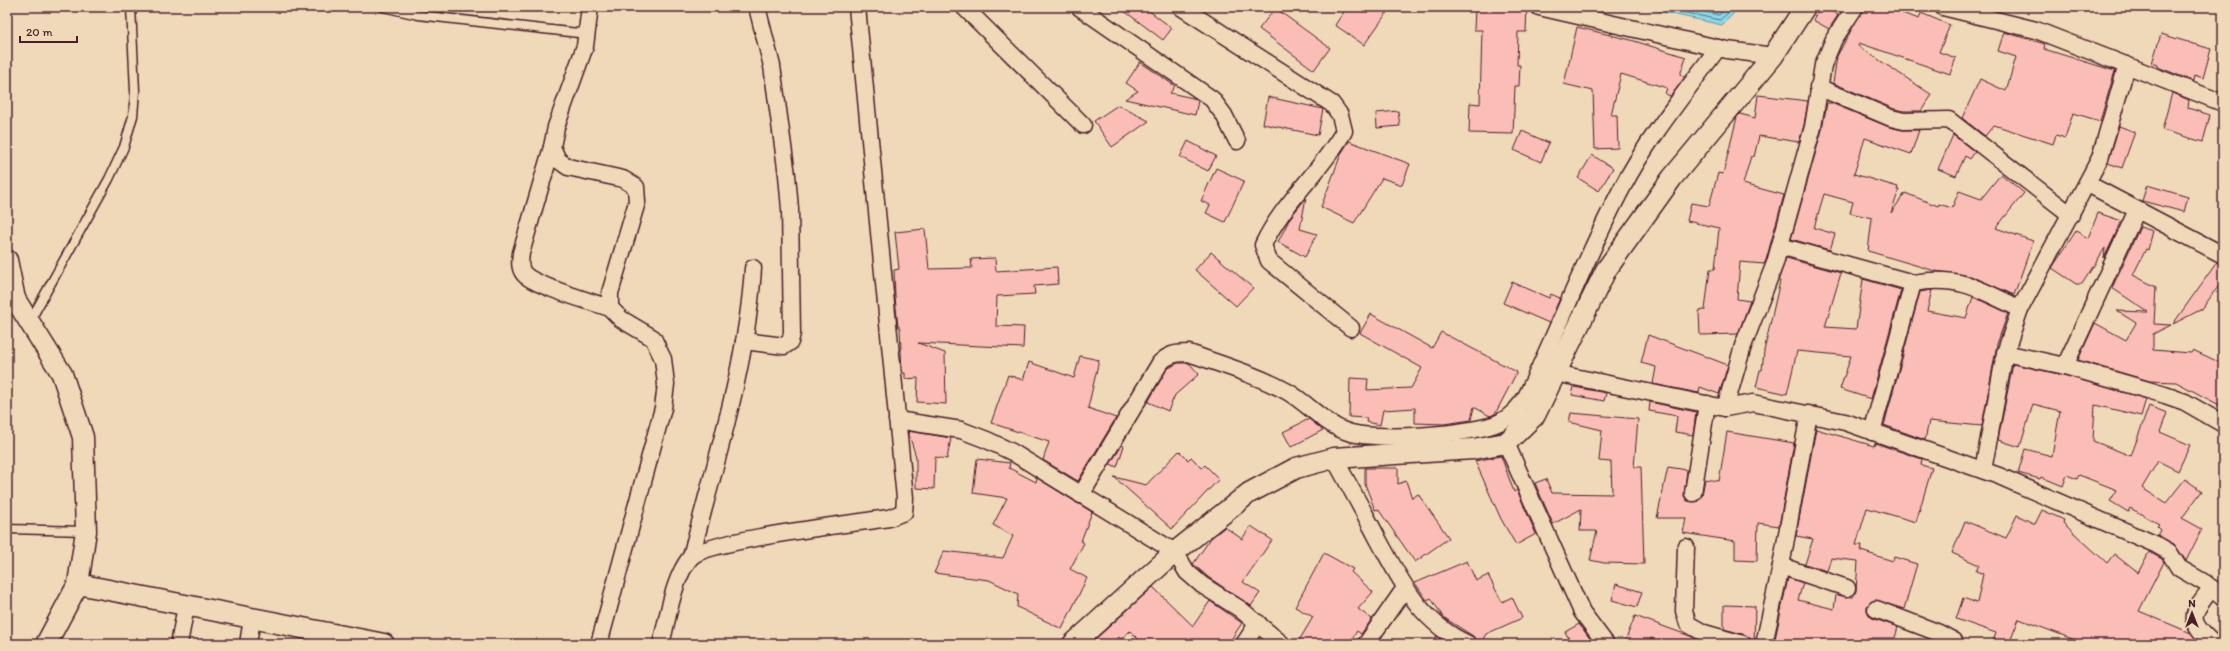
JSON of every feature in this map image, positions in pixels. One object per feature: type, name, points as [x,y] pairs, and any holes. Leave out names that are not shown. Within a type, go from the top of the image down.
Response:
[{"type":"street","points":[[590,7],[587,34],[556,127],[552,147],[521,254],[520,265],[524,274],[536,282],[610,308],[621,319],[653,338],[663,359],[666,384],[663,408],[599,644]]},
{"type":"street","points":[[744,341],[784,346],[790,342],[792,333],[788,176],[772,66],[757,7]]},
{"type":"street","points":[[691,556],[708,549],[736,541],[889,518],[904,512],[905,498],[857,7]]},
{"type":"street","points":[[964,7],[1083,125]]},
{"type":"street","points":[[1181,7],[1332,104],[1340,114],[1344,131],[1334,148],[1272,227],[1263,245],[1269,261],[1351,328]]},
{"type":"street","points":[[1539,7],[1718,48],[1773,56]]},
{"type":"street","points":[[1073,644],[1175,552],[1249,493],[1296,468],[1334,458],[1473,450],[1506,443],[1535,415],[1610,263],[1672,178],[1773,56],[1805,7]]},
{"type":"street","points":[[1725,408],[1743,346],[1780,246],[1813,127],[1818,87],[1823,65],[1834,39],[1855,7]]},
{"type":"street","points":[[1943,7],[2036,30],[2223,103]]},
{"type":"street","points":[[1086,9],[1212,99],[1224,115],[1237,141]]},
{"type":"street","points":[[1081,495],[1160,363],[1168,356],[1178,353],[1189,353],[1270,383],[1304,402],[1332,425],[1357,435],[1408,437],[1480,428],[1500,422],[1514,413],[1526,397],[1582,270],[1622,188],[1639,158],[1718,48]]},
{"type":"street","points":[[1983,470],[2005,353],[2020,309],[2072,215],[2100,158],[2127,65]]},
{"type":"street","points":[[1818,87],[1891,118],[1904,120],[1949,120],[2072,215]]},
{"type":"street","points":[[552,147],[558,160],[568,167],[623,179],[636,187],[637,202],[610,293],[610,308]]},
{"type":"street","points":[[2088,184],[2223,255]]},
{"type":"street","points":[[2065,366],[2136,210]]},
{"type":"street","points":[[1780,246],[1913,283],[1932,280],[1955,281],[1978,288],[2020,309]]},
{"type":"street","points":[[7,260],[11,295],[62,374],[82,437],[86,531],[78,584],[46,644]]},
{"type":"street","points":[[661,644],[680,573],[691,556],[744,341],[751,297],[753,268]]},
{"type":"street","points":[[1872,432],[1913,283]]},
{"type":"street","points":[[2005,353],[2065,366],[2185,402],[2223,424]]},
{"type":"street","points":[[1555,373],[1725,408],[1753,403],[1809,414],[1872,432],[1983,470],[2141,536],[2169,552],[2179,568],[2217,593],[2197,607],[2194,619],[2197,628],[2214,644]]},
{"type":"street","points":[[1693,493],[1707,404]]},
{"type":"street","points":[[1764,644],[1781,566],[1809,414]]},
{"type":"street","points":[[897,420],[961,430],[1012,452],[1175,552],[1187,572],[1202,585],[1258,623],[1282,644]]},
{"type":"street","points":[[1506,443],[1582,612],[1606,644]]},
{"type":"street","points":[[1334,458],[1405,588],[1432,621],[1449,635],[1468,644]]},
{"type":"street","points":[[1686,547],[1684,610],[1688,624],[1704,633],[1743,644]]},
{"type":"street","points":[[1781,566],[1847,588]]},
{"type":"street","points":[[78,584],[384,644]]},
{"type":"street","points":[[1366,644],[1405,588]]},
{"type":"street","points":[[179,644],[186,606]]},
{"type":"street","points":[[1876,609],[1939,633],[1954,641],[1954,644]]},
{"type":"street","points":[[248,644],[252,619]]},
{"type":"street","points":[[1244,644],[1258,623]]},
{"type":"lane","points":[[29,324],[109,179],[124,147],[133,116],[135,91],[131,7]]},
{"type":"lane","points":[[383,7],[418,15],[587,34]]},
{"type":"lane","points":[[7,529],[86,531]]},
{"type":"water","points":[[1640,7],[1740,7],[1722,25]]},
{"type":"building","points":[[1119,7],[1144,7],[1172,28],[1163,40]]},
{"type":"building","points":[[1347,7],[1391,7],[1364,45],[1335,25]]},
{"type":"building","points":[[1475,7],[1527,7],[1526,32],[1518,32],[1517,65],[1520,65],[1519,86],[1515,86],[1513,134],[1469,133],[1470,103],[1480,104],[1482,30],[1474,30]]},
{"type":"building","points":[[1820,7],[1824,7],[1838,15],[1829,29],[1813,20]]},
{"type":"building","points":[[1864,7],[1885,7],[1919,19],[1921,13],[1950,25],[1939,52],[1956,58],[1950,74],[1859,43],[1858,46],[1932,95],[1921,111],[1894,109],[1833,83],[1837,56]]},
{"type":"building","points":[[1275,8],[1330,48],[1314,70],[1259,29]]},
{"type":"building","points":[[1577,27],[1631,40],[1686,57],[1680,75],[1685,77],[1671,96],[1665,94],[1667,88],[1621,74],[1611,115],[1617,115],[1618,148],[1595,149],[1593,91],[1564,84]]},
{"type":"building","points":[[2004,32],[2045,44],[2044,49],[2115,71],[2100,121],[2073,113],[2065,138],[2056,135],[2053,144],[1994,125],[1985,136],[1962,118],[1980,79],[2006,91],[2016,57],[1998,51]]},
{"type":"building","points":[[2161,34],[2211,49],[2203,78],[2194,75],[2193,81],[2158,67],[2158,65],[2152,63]]},
{"type":"building","points":[[1140,62],[1175,86],[1170,93],[1193,98],[1198,101],[1195,115],[1125,99],[1138,91],[1126,83]]},
{"type":"building","points":[[2172,93],[2189,100],[2188,108],[2210,115],[2203,142],[2162,130]]},
{"type":"building","points":[[1758,95],[1808,101],[1804,125],[1799,142],[1759,136],[1754,157],[1751,156],[1743,184],[1784,195],[1766,260],[1764,264],[1740,262],[1737,299],[1750,301],[1738,334],[1700,335],[1699,311],[1705,310],[1710,269],[1715,269],[1719,228],[1687,221],[1691,203],[1709,206],[1718,173],[1723,174],[1737,117],[1740,114],[1755,118]]},
{"type":"building","points":[[1268,97],[1323,109],[1318,135],[1263,124]]},
{"type":"building","points":[[1827,103],[1831,103],[1889,127],[1902,130],[1919,130],[1911,154],[1865,138],[1854,174],[1898,187],[1897,190],[1899,190],[1891,213],[1905,193],[1938,206],[1939,204],[1952,208],[1959,191],[1981,199],[2001,174],[2024,193],[1996,228],[2033,241],[2014,295],[1971,276],[1935,271],[1868,251],[1872,218],[1850,213],[1853,202],[1824,194],[1814,228],[1835,234],[1830,250],[1791,239],[1822,130]]},
{"type":"building","points":[[1118,105],[1149,121],[1112,147],[1094,121]]},
{"type":"building","points":[[1398,111],[1400,126],[1377,128],[1376,113]]},
{"type":"building","points":[[2119,126],[2135,132],[2122,168],[2108,163]]},
{"type":"building","points":[[1522,131],[1549,143],[1541,162],[1514,150]]},
{"type":"building","points":[[1953,135],[1975,152],[1970,159],[1965,156],[1956,176],[1938,169]]},
{"type":"building","points":[[1188,141],[1216,156],[1208,171],[1180,157]]},
{"type":"building","points":[[1349,141],[1410,164],[1402,185],[1382,178],[1354,223],[1321,207],[1341,154]]},
{"type":"building","points":[[1592,155],[1613,168],[1599,191],[1578,178]]},
{"type":"building","points":[[1216,168],[1244,181],[1225,222],[1206,213],[1210,205],[1201,201]]},
{"type":"building","points":[[2147,185],[2188,197],[2184,212],[2142,201]]},
{"type":"building","points":[[1306,198],[1300,229],[1317,234],[1305,257],[1278,242],[1290,218]]},
{"type":"building","points":[[2098,213],[2122,221],[2104,258],[2105,248],[2082,284],[2076,284],[2052,268],[2076,231],[2088,238]]},
{"type":"building","points":[[2140,227],[2153,231],[2148,250],[2146,249],[2133,275],[2156,287],[2154,324],[2171,325],[2153,334],[2153,350],[2191,353],[2193,350],[2223,364],[2223,407],[2176,382],[2150,381],[2078,360],[2095,323],[2126,340],[2136,323],[2117,311],[2148,312],[2112,288]]},
{"type":"building","points":[[925,229],[929,269],[972,268],[971,259],[995,258],[996,271],[1057,267],[1058,284],[1034,286],[1035,294],[997,296],[996,326],[1024,327],[1023,348],[918,343],[945,353],[946,404],[917,402],[918,378],[905,379],[905,373],[902,373],[900,327],[898,327],[895,297],[894,270],[899,269],[895,232]]},
{"type":"building","points":[[1211,252],[1253,288],[1236,306],[1195,270]]},
{"type":"building","points":[[1786,258],[1841,273],[1825,327],[1856,329],[1863,279],[1901,290],[1871,399],[1840,389],[1851,356],[1797,351],[1787,394],[1756,387],[1760,370],[1762,370],[1764,351],[1780,281],[1778,281]]},
{"type":"building","points":[[2217,262],[2223,264],[2223,280],[2202,309],[2173,324]]},
{"type":"building","points":[[1512,282],[1549,298],[1551,294],[1560,298],[1549,323],[1503,303]]},
{"type":"building","points":[[1932,290],[1927,311],[1966,318],[1973,297],[2008,313],[1997,344],[1982,426],[1929,421],[1925,440],[1884,425],[1920,292]]},
{"type":"building","points":[[1371,314],[1432,348],[1441,332],[1517,372],[1495,414],[1490,416],[1474,407],[1471,420],[1444,424],[1415,423],[1415,408],[1383,410],[1380,425],[1366,422],[1367,418],[1349,417],[1350,378],[1368,379],[1367,390],[1411,388],[1422,368],[1360,333]]},
{"type":"building","points":[[1648,335],[1728,365],[1719,394],[1700,387],[1699,393],[1653,384],[1656,367],[1641,363]]},
{"type":"building","points":[[1080,356],[1099,360],[1088,408],[1116,418],[1078,481],[1043,460],[1049,442],[991,423],[1008,375],[1023,380],[1029,362],[1074,378]]},
{"type":"building","points":[[1178,363],[1189,363],[1199,374],[1175,395],[1168,411],[1148,402],[1167,369]]},
{"type":"building","points":[[2013,364],[2063,375],[2146,399],[2141,416],[2095,405],[2093,441],[2131,456],[2149,406],[2167,413],[2160,432],[2190,445],[2178,471],[2158,461],[2142,488],[2166,503],[2185,479],[2202,491],[2182,518],[2202,529],[2186,561],[2174,544],[2157,535],[2160,529],[2157,526],[2159,524],[2130,508],[2128,512],[2110,501],[2117,490],[2079,475],[2077,479],[2067,475],[2063,486],[2041,477],[2040,479],[2018,473],[2025,449],[2052,456],[2060,411],[2033,404],[2020,447],[1998,440]]},
{"type":"building","points":[[1574,387],[1606,393],[1604,401],[1572,395]]},
{"type":"building","points":[[1650,402],[1696,412],[1693,435],[1675,432],[1677,416],[1649,411]]},
{"type":"building","points":[[1571,413],[1638,419],[1634,467],[1641,467],[1644,564],[1604,563],[1590,560],[1597,531],[1580,531],[1581,509],[1553,524],[1535,483],[1546,479],[1552,493],[1612,494],[1611,462],[1599,461],[1602,430],[1569,422]]},
{"type":"building","points":[[1309,419],[1323,430],[1291,447],[1283,432]]},
{"type":"building","points":[[1816,429],[1874,446],[1875,443],[1922,459],[1921,465],[1932,468],[1916,522],[1867,508],[1856,545],[1862,545],[1861,551],[1893,561],[1894,557],[1917,564],[1904,609],[1875,600],[1867,606],[1867,611],[1872,618],[1898,627],[1895,638],[1871,638],[1869,644],[1774,644],[1788,578],[1803,583],[1798,600],[1834,609],[1836,595],[1853,597],[1856,591],[1858,561],[1831,558],[1827,571],[1805,564],[1813,539],[1796,536]]},
{"type":"building","points":[[908,431],[951,438],[947,459],[935,457],[934,489],[916,488],[916,457]]},
{"type":"building","points":[[1727,432],[1794,443],[1779,526],[1758,523],[1757,561],[1735,560],[1735,541],[1683,533],[1686,518],[1657,518],[1668,467],[1687,470],[1684,496],[1687,501],[1697,502],[1702,495],[1705,479],[1719,481]]},
{"type":"building","points":[[1122,445],[1124,446],[1117,467],[1110,464]]},
{"type":"building","points":[[1179,451],[1188,460],[1191,457],[1202,468],[1205,465],[1219,479],[1172,529],[1114,477],[1146,485]]},
{"type":"building","points":[[1501,456],[1514,492],[1517,490],[1536,534],[1516,545],[1501,519],[1475,461]]},
{"type":"building","points":[[977,459],[1010,463],[1009,468],[1036,482],[1037,478],[1092,512],[1081,541],[1084,543],[1070,569],[1087,578],[1062,629],[1017,607],[1018,594],[989,580],[934,573],[944,551],[1003,558],[1013,536],[993,525],[1007,498],[973,493]]},
{"type":"building","points":[[1365,468],[1398,468],[1398,484],[1406,481],[1412,498],[1418,494],[1449,538],[1415,562],[1378,509],[1375,510],[1365,484]]},
{"type":"building","points":[[2042,510],[2064,520],[2063,523],[2107,563],[2114,554],[2138,573],[2149,552],[2162,559],[2164,562],[2139,611],[2191,633],[2200,644],[2086,644],[2019,619],[2009,644],[1992,644],[1996,633],[1956,619],[1963,598],[1977,603],[1983,574],[1976,571],[1979,565],[1952,553],[1965,521],[2006,538],[2017,515],[2035,524]]},
{"type":"building","points":[[1251,526],[1272,540],[1243,582],[1260,593],[1251,606],[1208,577],[1193,564],[1211,538],[1225,527],[1242,539]]},
{"type":"building","points":[[1324,553],[1353,569],[1351,572],[1373,592],[1358,609],[1372,619],[1361,634],[1357,631],[1349,644],[1297,644],[1313,617],[1295,607]]},
{"type":"building","points":[[1467,561],[1476,581],[1488,575],[1502,602],[1512,597],[1522,618],[1486,634],[1480,644],[1477,644],[1473,636],[1443,617],[1431,598],[1427,600],[1415,583]]},
{"type":"building","points":[[1616,584],[1642,592],[1637,607],[1612,600]]},
{"type":"building","points":[[1153,587],[1193,626],[1210,601],[1242,623],[1228,644],[1143,644],[1130,631],[1121,639],[1119,637],[1111,644],[1090,644]]},
{"type":"building","points":[[1724,605],[1755,606],[1754,644],[1746,635],[1724,629]]},
{"type":"building","points":[[1635,616],[1690,636],[1707,644],[1665,644],[1651,638],[1649,644],[1624,644]]},
{"type":"building","points":[[1579,624],[1594,644],[1572,644],[1565,632]]},
{"type":"building","points":[[1436,636],[1446,643],[1448,644],[1434,644]]}]
